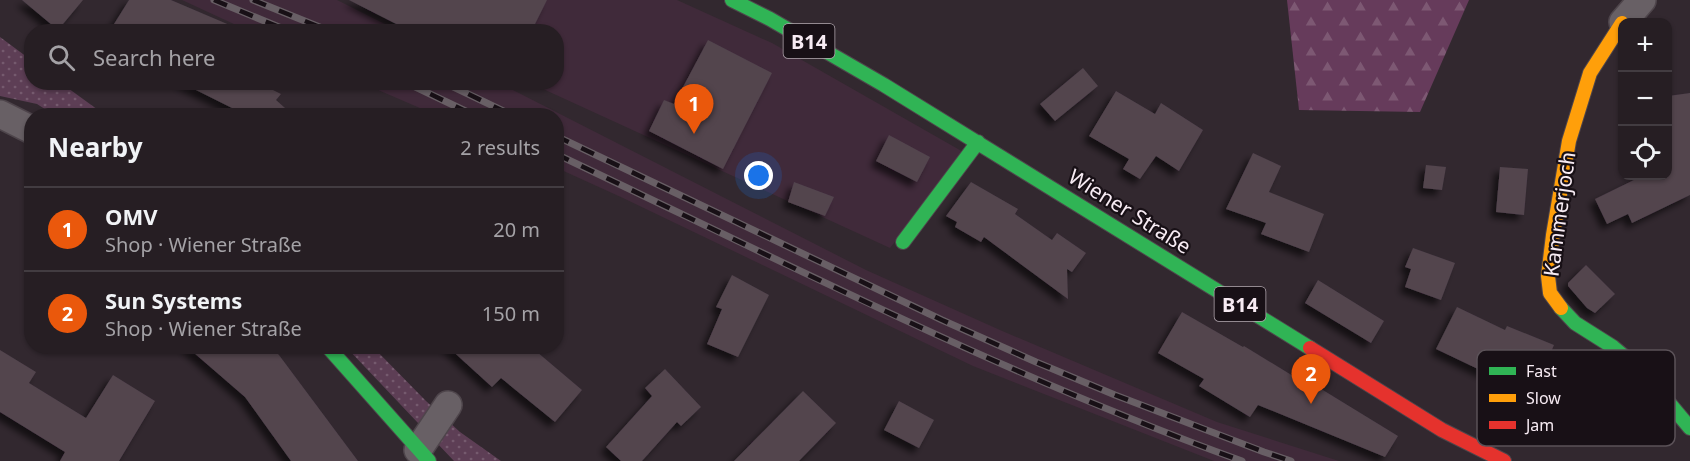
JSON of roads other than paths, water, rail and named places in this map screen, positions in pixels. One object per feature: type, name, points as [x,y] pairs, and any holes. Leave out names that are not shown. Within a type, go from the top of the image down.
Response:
[{"type":"main road","name":"Wiener Straße","points":[[732,0],[781,25],[978,142],[1442,429],[1504,461]]},
{"type":"main road","name":"Kammerjoch","points":[[1617,350],[1575,323],[1560,307],[1550,293],[1548,276],[1569,141],[1590,73],[1618,31]]},
{"type":"main road","points":[[903,242],[978,142]]},
{"type":"main road","points":[[334,354],[424,455]]},
{"type":"main road","name":"Kammerjoch","points":[[1675,410],[1690,428]]},
{"type":"street","name":"Kammerjoch","points":[[1627,18],[1642,0]]},
{"type":"street","points":[[0,114],[24,126]]},
{"type":"street","points":[[424,455],[448,405]]},
{"type":"railway","points":[[214,0],[272,24]]},
{"type":"railway","points":[[253,0],[312,24]]},
{"type":"railway","points":[[422,90],[459,108]]},
{"type":"railway","points":[[460,90],[497,108]]},
{"type":"railway","points":[[564,140],[942,320],[1036,362],[1115,395],[1291,461]]},
{"type":"railway","points":[[564,158],[981,355],[1154,428],[1242,461]]},
{"type":"place","name":"OMV","points":[[694,134]]},
{"type":"place","name":"Sun Systems","points":[[1311,404]]}]
